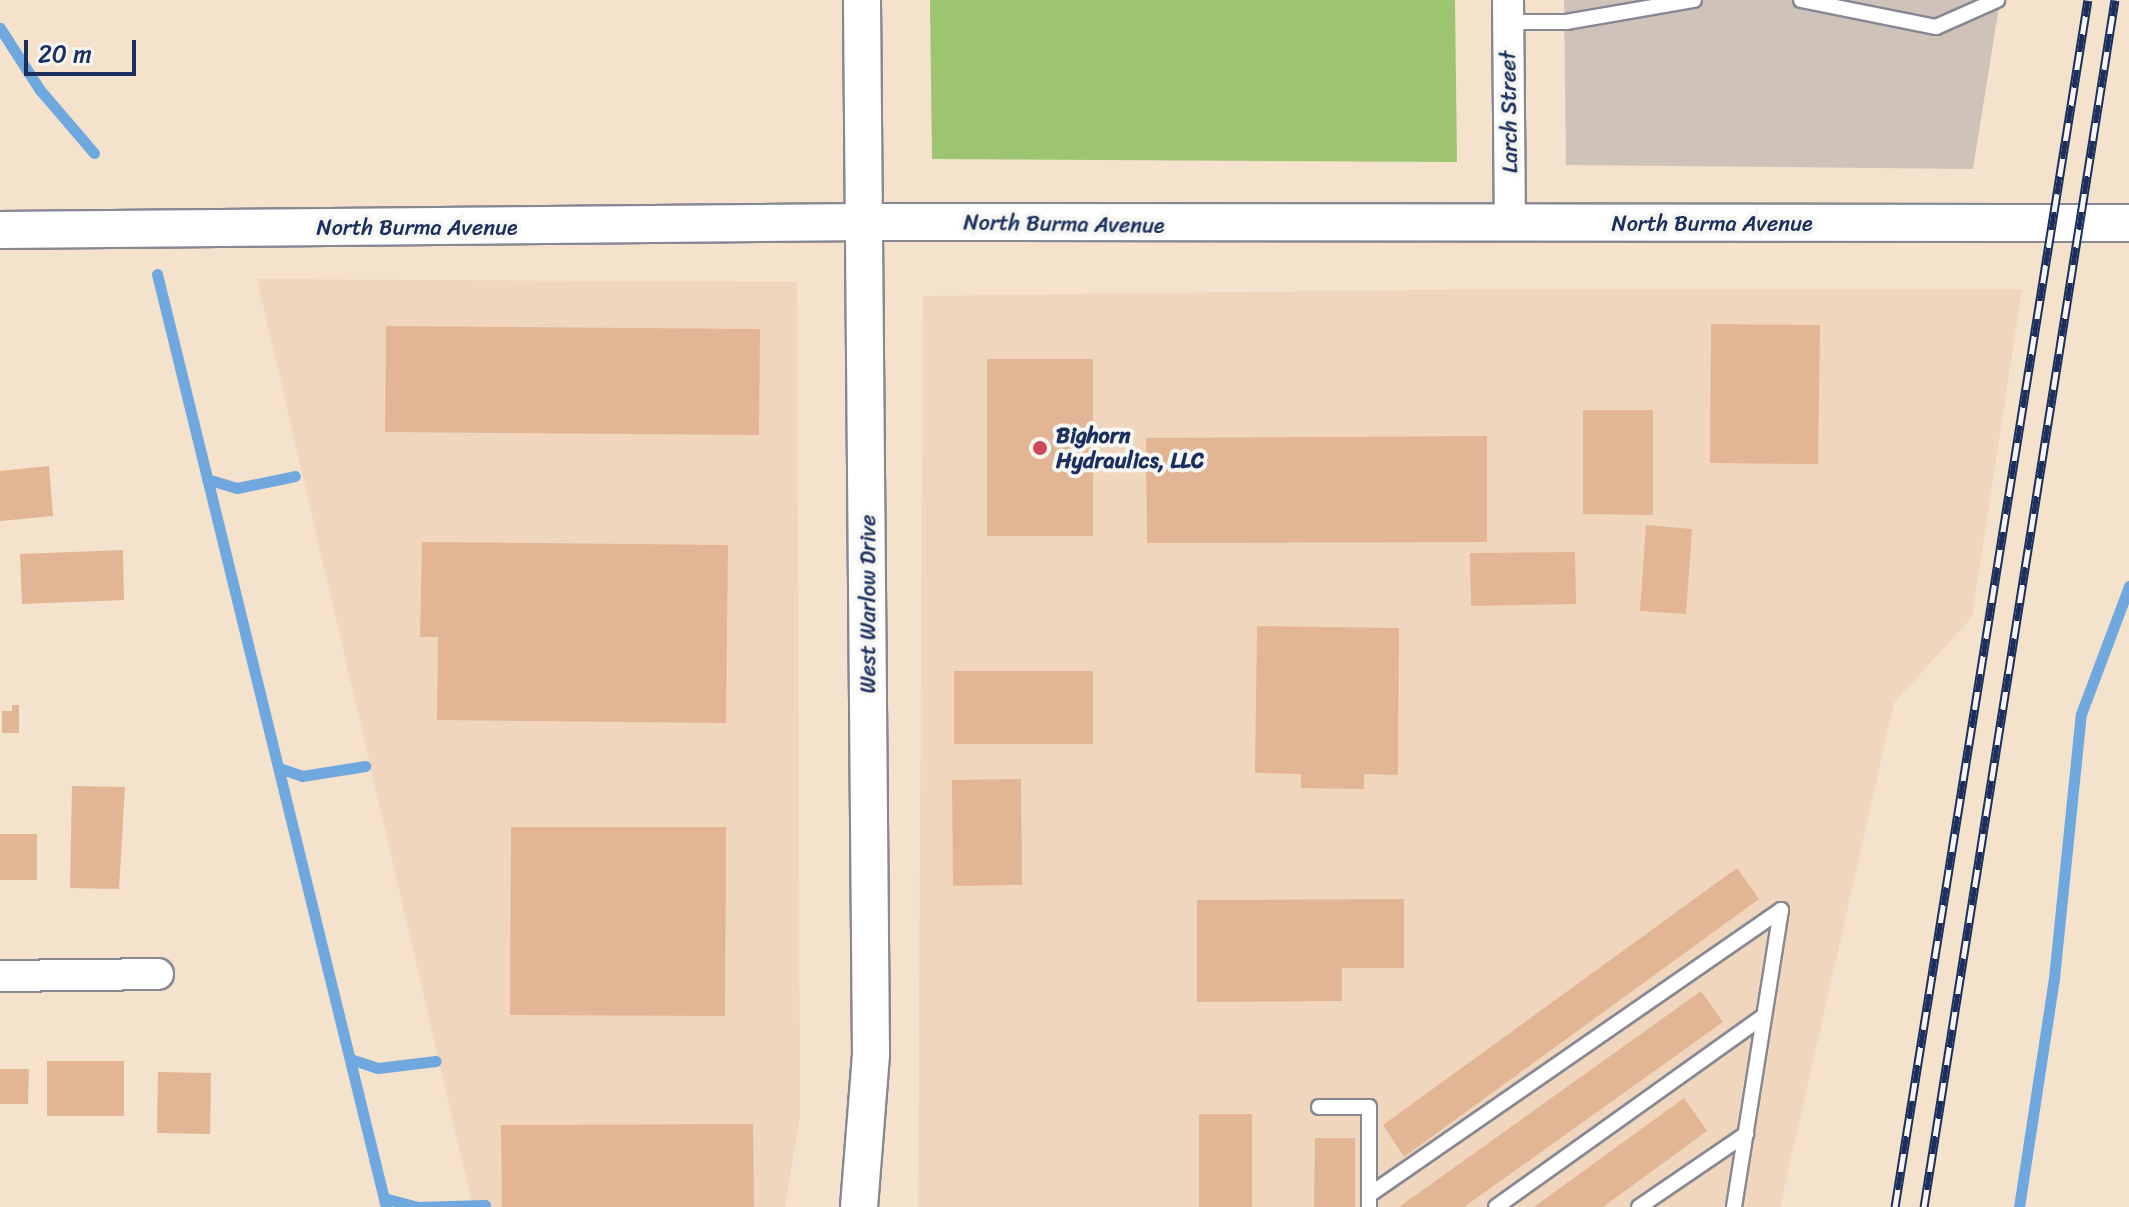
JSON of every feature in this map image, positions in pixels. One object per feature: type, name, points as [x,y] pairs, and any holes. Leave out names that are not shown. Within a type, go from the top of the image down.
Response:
[{"type":"street","name":"West Warlow Drive","points":[[859,1207],[871,1054],[862,0]]},
{"type":"street","name":"Larch Street","points":[[1508,11],[1510,225]]},
{"type":"street","name":"North Burma Avenue","points":[[0,230],[866,222],[1510,225],[2129,223]]},
{"type":"street","points":[[0,976],[158,974]]},
{"type":"lane","points":[[1508,11],[1566,22],[1694,0]]},
{"type":"lane","points":[[1801,0],[1936,27],[1997,0]]},
{"type":"lane","points":[[1369,1201],[1781,910],[1734,1207]]},
{"type":"lane","points":[[1496,1207],[1764,1016]]},
{"type":"lane","points":[[1319,1107],[1369,1107],[1369,1201]]},
{"type":"lane","points":[[1639,1207],[1746,1134]]},
{"type":"shaded area","points":[[1564,0],[2000,0],[1973,169],[1566,165]]},
{"type":"shaded area","points":[[257,279],[797,282],[800,1116],[785,1207],[473,1207]]},
{"type":"shaded area","points":[[1497,289],[2022,289],[1972,617],[1894,703],[1780,1207],[918,1207],[923,296]]},
{"type":"green space","points":[[930,0],[1455,0],[1457,162],[932,159]]},
{"type":"building","points":[[1711,324],[1820,325],[1818,464],[1710,463]]},
{"type":"building","points":[[386,326],[760,329],[759,435],[385,432]]},
{"type":"building","name":"Bighorn Hydraulics, LLC","points":[[987,359],[1093,359],[1093,536],[987,536]]},
{"type":"building","points":[[1583,410],[1653,410],[1653,515],[1583,514]]},
{"type":"building","points":[[1487,436],[1487,542],[1147,543],[1146,438]]},
{"type":"building","points":[[49,466],[53,516],[0,521],[0,471]]},
{"type":"building","points":[[1646,525],[1692,529],[1686,614],[1640,611]]},
{"type":"building","points":[[422,542],[728,545],[726,723],[437,720],[438,637],[420,637]]},
{"type":"building","points":[[123,550],[124,600],[22,604],[20,554]]},
{"type":"building","points":[[1575,552],[1576,604],[1471,606],[1470,553]]},
{"type":"building","points":[[1257,626],[1399,628],[1398,775],[1364,774],[1364,789],[1301,788],[1301,774],[1255,773]]},
{"type":"building","points":[[954,671],[1093,671],[1093,744],[954,744]]},
{"type":"building","points":[[12,705],[19,705],[19,733],[2,733],[2,711],[12,711]]},
{"type":"building","points":[[1021,779],[1022,885],[953,886],[952,780]]},
{"type":"building","points":[[72,786],[125,787],[119,889],[70,888]]},
{"type":"building","points":[[511,827],[726,827],[725,1016],[510,1015]]},
{"type":"building","points":[[0,834],[37,834],[37,880],[0,880]]},
{"type":"building","points":[[1737,868],[1759,899],[1404,1157],[1383,1125]]},
{"type":"building","points":[[1404,899],[1404,968],[1342,968],[1342,1001],[1197,1002],[1197,900]]},
{"type":"building","points":[[1701,991],[1723,1022],[1464,1207],[1399,1207]]},
{"type":"building","points":[[47,1061],[124,1061],[124,1116],[47,1116]]},
{"type":"building","points":[[0,1069],[29,1069],[28,1104],[0,1104]]},
{"type":"building","points":[[158,1072],[211,1073],[210,1134],[157,1133]]},
{"type":"building","points":[[1684,1098],[1707,1131],[1603,1207],[1534,1207]]},
{"type":"building","points":[[1199,1114],[1252,1114],[1252,1207],[1199,1207]]},
{"type":"building","points":[[753,1124],[754,1207],[502,1207],[501,1125]]},
{"type":"building","points":[[1315,1138],[1355,1138],[1355,1207],[1314,1207]]},
{"type":"waterway","points":[[0,28],[40,90],[94,153]]},
{"type":"waterway","points":[[157,274],[386,1207]]},
{"type":"waterway","points":[[207,479],[237,488],[295,476]]},
{"type":"waterway","points":[[2019,1207],[2054,978],[2081,714],[2129,586]]},
{"type":"waterway","points":[[279,768],[302,776],[365,766]]},
{"type":"waterway","points":[[350,1059],[378,1068],[436,1061]]},
{"type":"waterway","points":[[384,1198],[417,1207],[485,1205]]},
{"type":"railway","points":[[1895,1207],[2088,0]]},
{"type":"railway","points":[[1924,1207],[2115,0]]},
{"type":"place","name":"Bighorn Hydraulics, LLC","points":[[1040,448]]}]
